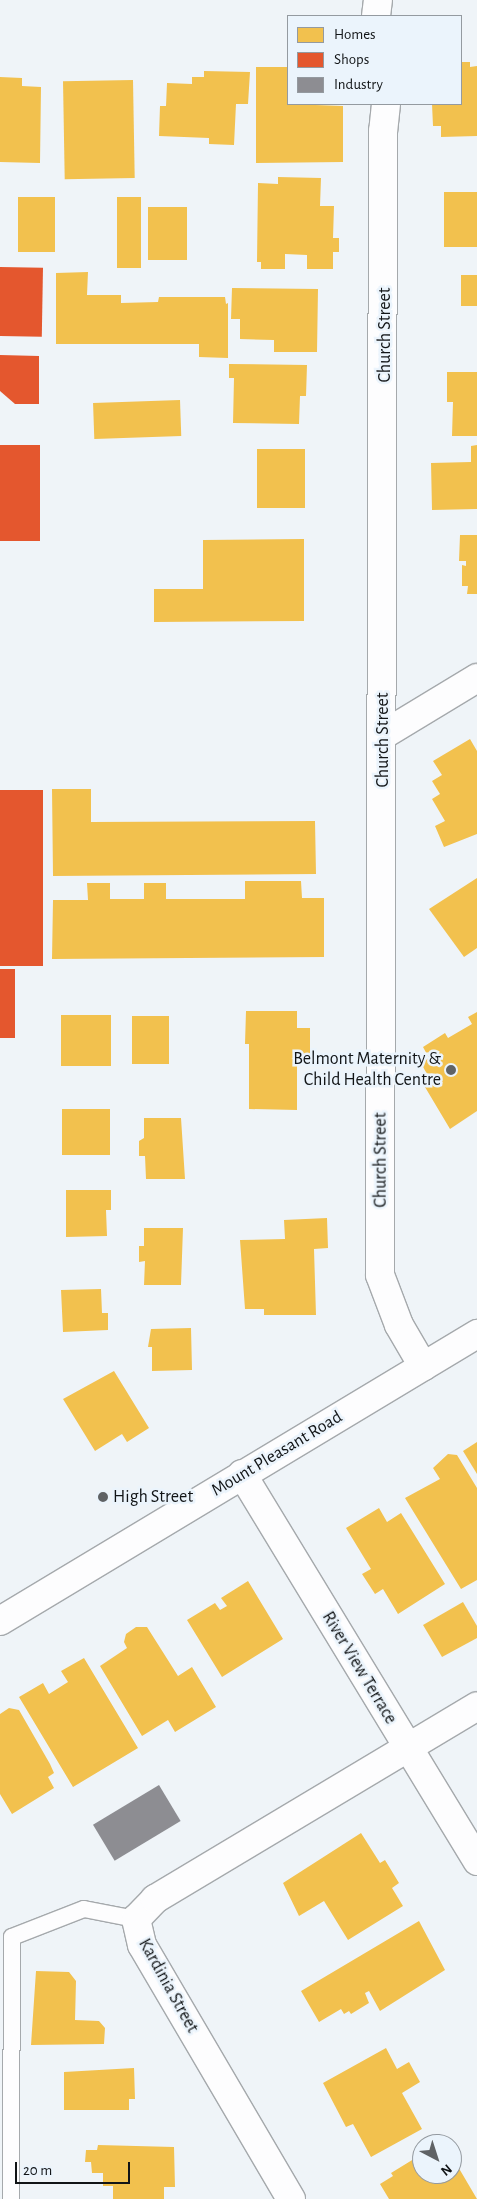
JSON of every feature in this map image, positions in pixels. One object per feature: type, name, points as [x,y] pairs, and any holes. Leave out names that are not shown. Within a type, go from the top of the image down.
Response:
[{"type":"street","points":[[376,15],[378,0]]},
{"type":"street","name":"Church Street","points":[[386,105],[383,131],[380,1275],[399,1325],[423,1366]]},
{"type":"street","points":[[382,735],[477,678]]},
{"type":"street","name":"Mount Pleasant Road","points":[[0,1621],[477,1334]]},
{"type":"street","name":"River View Terrace","points":[[242,1474],[477,1861]]},
{"type":"street","name":"Kardinia Street","points":[[292,2199],[142,1945],[136,1919],[155,1899],[477,1706]]},
{"type":"lane","points":[[12,2199],[12,1937],[84,1909],[136,1919]]},
{"type":"building: Homes","points":[[462,62],[470,62],[470,67],[477,66],[477,136],[441,137],[441,126],[433,126],[432,105],[462,105]]},
{"type":"building: Homes","points":[[256,67],[287,67],[287,105],[343,106],[343,162],[256,163]]},
{"type":"building: Homes","points":[[204,71],[250,72],[248,104],[236,104],[234,145],[209,144],[209,138],[159,136],[160,106],[166,106],[167,83],[192,84],[192,77],[204,77]]},
{"type":"building: Homes","points":[[0,77],[22,78],[22,86],[41,87],[40,163],[0,162]]},
{"type":"building: Homes","points":[[133,80],[135,178],[65,179],[63,81]]},
{"type":"building: Homes","points":[[278,177],[321,178],[320,206],[334,206],[333,238],[339,238],[339,252],[333,252],[333,269],[307,269],[307,255],[285,254],[285,269],[261,269],[261,262],[257,262],[258,183],[278,184]]},
{"type":"building: Homes","points":[[444,192],[477,192],[477,247],[444,247]]},
{"type":"building: Homes","points":[[18,197],[55,197],[55,252],[18,252]]},
{"type":"building: Homes","points":[[117,197],[141,197],[141,268],[117,268]]},
{"type":"building: Homes","points":[[148,207],[187,207],[187,260],[148,260]]},
{"type":"building: Homes","points":[[88,272],[87,295],[121,295],[121,303],[158,302],[159,297],[225,297],[226,304],[228,303],[228,358],[199,357],[199,344],[56,344],[56,273]]},
{"type":"building: Homes","points":[[461,275],[477,275],[477,306],[461,306]]},
{"type":"building: Homes","points":[[232,288],[318,289],[317,352],[274,352],[274,340],[240,339],[240,319],[231,319]]},
{"type":"building: Homes","points":[[229,364],[307,365],[306,396],[300,396],[299,424],[233,423],[234,378],[229,378]]},
{"type":"building: Homes","points":[[447,372],[477,372],[477,436],[452,436],[453,402],[447,402]]},
{"type":"building: Homes","points":[[180,400],[181,436],[94,439],[93,403]]},
{"type":"building: Homes","points":[[477,445],[477,509],[432,510],[431,463],[471,462],[471,446]]},
{"type":"building: Homes","points":[[257,449],[305,449],[305,508],[257,508]]},
{"type":"building: Homes","points":[[460,535],[477,535],[477,594],[467,594],[468,586],[462,586],[462,565],[466,566],[466,561],[459,561]]},
{"type":"building: Homes","points":[[304,539],[304,621],[154,622],[154,589],[203,589],[203,540]]},
{"type":"building: Homes","points":[[470,739],[477,751],[477,834],[444,847],[435,826],[445,821],[432,799],[440,794],[432,781],[442,775],[433,761]]},
{"type":"building: Homes","points":[[52,789],[91,789],[91,822],[315,821],[316,874],[53,876]]},
{"type":"building: Homes","points":[[477,878],[477,948],[464,957],[429,909]]},
{"type":"building: Homes","points":[[245,881],[301,881],[302,898],[324,898],[324,957],[52,959],[53,900],[88,900],[87,883],[110,883],[110,899],[144,899],[144,883],[166,883],[166,899],[245,899]]},
{"type":"building: Homes","points":[[246,1011],[297,1011],[297,1028],[310,1028],[310,1057],[297,1057],[297,1110],[249,1109],[249,1044],[245,1044]]},
{"type":"building: Homes","name":"Belmont Maternity & Child Health Centre","points":[[477,1012],[477,1111],[450,1129],[422,1082],[429,1078],[421,1063],[429,1058],[423,1047],[445,1033],[448,1038],[472,1024],[468,1017]]},
{"type":"building: Homes","points":[[61,1015],[111,1015],[111,1066],[61,1066]]},
{"type":"building: Homes","points":[[132,1016],[169,1016],[169,1064],[132,1064]]},
{"type":"building: Homes","points":[[62,1109],[110,1109],[110,1155],[62,1155]]},
{"type":"building: Homes","points":[[144,1118],[181,1118],[185,1179],[146,1179],[145,1156],[139,1156],[139,1141],[144,1138]]},
{"type":"building: Homes","points":[[66,1190],[111,1190],[111,1210],[106,1210],[107,1236],[66,1237]]},
{"type":"building: Homes","points":[[327,1218],[328,1248],[314,1249],[316,1315],[264,1315],[264,1309],[245,1309],[240,1240],[285,1239],[284,1220]]},
{"type":"building: Homes","points":[[144,1228],[183,1228],[181,1285],[144,1285],[145,1261],[139,1262],[139,1246],[144,1246]]},
{"type":"building: Homes","points":[[101,1289],[102,1313],[108,1313],[108,1330],[63,1332],[61,1290]]},
{"type":"building: Homes","points":[[191,1328],[192,1370],[152,1371],[152,1347],[148,1347],[151,1329]]},
{"type":"building: Homes","points":[[114,1371],[149,1428],[127,1442],[122,1434],[95,1451],[63,1399]]},
{"type":"building: Homes","points":[[477,1442],[477,1474],[463,1451]]},
{"type":"building: Homes","points":[[448,1454],[457,1455],[477,1488],[477,1580],[461,1589],[405,1498],[440,1479],[433,1468]]},
{"type":"building: Homes","points":[[379,1508],[387,1522],[401,1513],[445,1584],[398,1614],[383,1589],[375,1594],[362,1574],[371,1569],[346,1528]]},
{"type":"building: Homes","points":[[248,1581],[283,1639],[222,1677],[187,1620],[215,1603],[220,1610],[227,1606],[221,1598]]},
{"type":"building: Homes","points":[[463,1602],[477,1626],[477,1638],[442,1657],[423,1625]]},
{"type":"building: Homes","points":[[136,1627],[147,1627],[178,1676],[192,1667],[216,1707],[175,1732],[168,1720],[142,1736],[100,1666],[127,1648],[124,1642],[126,1634]]},
{"type":"building: Homes","points":[[84,1658],[138,1748],[73,1787],[19,1697],[43,1683],[49,1694],[68,1682],[61,1671]]},
{"type":"building: Homes","points":[[9,1708],[19,1710],[54,1773],[48,1777],[54,1788],[12,1814],[0,1794],[0,1714]]},
{"type":"building: Homes","points":[[361,1833],[380,1863],[385,1860],[399,1883],[392,1888],[403,1906],[348,1940],[324,1901],[299,1916],[283,1883]]},
{"type":"building: Homes","points":[[419,1921],[445,1970],[380,2011],[369,1991],[365,1993],[369,2003],[351,2014],[349,2011],[344,2014],[341,2009],[319,2022],[301,1991]]},
{"type":"building: Homes","points":[[36,1971],[69,1972],[76,1981],[75,2020],[99,2021],[105,2028],[104,2044],[31,2045]]},
{"type":"building: Homes","points":[[386,2048],[397,2069],[409,2062],[420,2082],[402,2093],[422,2129],[371,2157],[353,2124],[346,2127],[323,2083]]},
{"type":"building: Homes","points":[[134,2068],[135,2099],[129,2099],[129,2110],[64,2110],[64,2072]]},
{"type":"building: Homes","points":[[98,2145],[174,2147],[175,2187],[164,2187],[164,2199],[113,2199],[113,2186],[103,2186],[103,2173],[92,2173],[91,2162],[85,2162],[86,2150],[97,2150]]},
{"type":"building: Homes","points":[[412,2160],[412,2184],[462,2184],[462,2174],[477,2199],[389,2199],[380,2184],[393,2176],[391,2173]]},
{"type":"building: Shops","points":[[0,267],[43,268],[42,337],[0,336]]},
{"type":"building: Shops","points":[[0,355],[39,356],[39,404],[15,404],[0,391]]},
{"type":"building: Shops","points":[[0,445],[40,445],[40,541],[0,541]]},
{"type":"building: Shops","points":[[0,790],[43,790],[43,966],[0,966]]},
{"type":"building: Shops","points":[[0,969],[15,969],[15,1038],[0,1038]]},
{"type":"building: Industry","points":[[159,1785],[181,1821],[115,1861],[93,1825]]},
{"type":"place","name":"Belmont Maternity & Child Health Centre","points":[[451,1070]]},
{"type":"place","name":"High Street","points":[[103,1497]]}]
